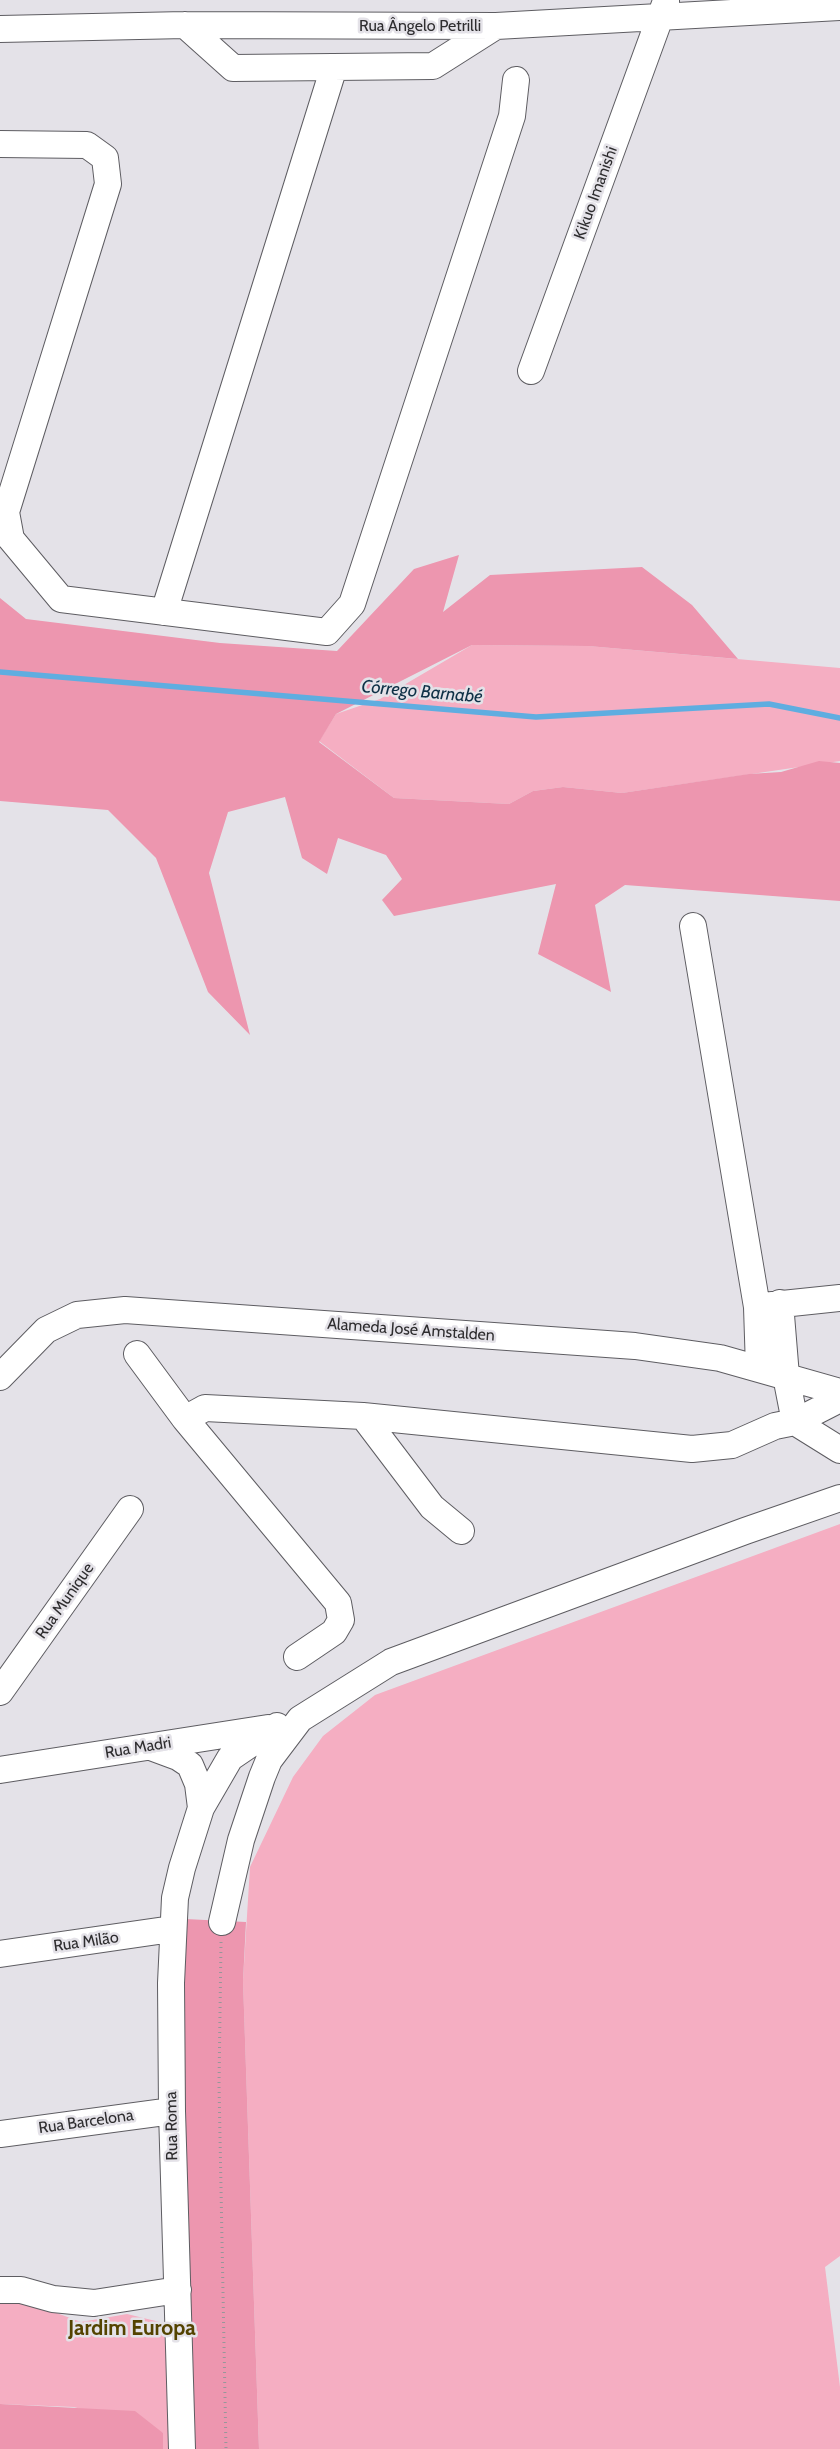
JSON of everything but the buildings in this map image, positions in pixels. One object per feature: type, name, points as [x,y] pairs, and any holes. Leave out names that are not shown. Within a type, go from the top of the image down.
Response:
[{"type":"street","name":"Rua Ângelo Petrilli","points":[[0,29],[185,25],[496,26],[664,8],[840,6]]},
{"type":"street","name":"Kikuo Imanishi","points":[[531,371],[664,8]]},
{"type":"street","points":[[185,25],[233,68],[433,66],[496,26]]},
{"type":"street","points":[[164,612],[334,67]]},
{"type":"street","points":[[0,144],[86,145],[105,158],[108,184],[6,512],[11,539],[61,599],[327,632],[352,604],[512,116],[516,80]]},
{"type":"street","points":[[693,926],[768,1305],[786,1376],[795,1422],[840,1450]]},
{"type":"street","points":[[768,1305],[840,1298]]},
{"type":"street","points":[[759,1368],[768,1305]]},
{"type":"street","name":"Alameda José Amstalden","points":[[0,1377],[46,1330],[77,1315],[125,1310],[635,1346],[720,1358],[840,1392]]},
{"type":"street","points":[[137,1354],[185,1419],[338,1603],[341,1620],[334,1632],[297,1658]]},
{"type":"street","points":[[185,1419],[205,1408],[363,1416],[692,1448],[732,1446],[775,1426],[795,1422],[840,1399]]},
{"type":"street","points":[[363,1416],[432,1507],[461,1531]]},
{"type":"street","name":"Rua Roma","points":[[182,2449],[172,2111],[172,1929],[182,1868],[202,1808],[230,1758],[391,1662],[745,1530],[840,1498]]},
{"type":"street","name":"Rua Munique","points":[[0,1692],[130,1509]]},
{"type":"street","points":[[222,1922],[241,1840],[262,1777],[288,1722]]},
{"type":"street","name":"Rua Madri","points":[[0,1770],[151,1747],[288,1722]]},
{"type":"street","name":"Rua Roma","points":[[151,1747],[178,1757],[190,1765],[198,1784],[202,1808]]},
{"type":"street","name":"Rua Milão","points":[[0,1954],[172,1929]]},
{"type":"street","name":"Rua Barcelona","points":[[0,2134],[172,2111]]},
{"type":"street","points":[[0,2290],[22,2290],[54,2299],[94,2303],[178,2290]]},
{"type":"path","points":[[222,1922],[219,2084],[226,2449]]},
{"type":"shaded area","points":[[459,555],[443,612],[490,575],[642,567],[692,605],[738,659],[588,646],[472,645],[336,714],[319,742],[394,798],[509,804],[533,791],[563,787],[622,793],[749,774],[781,772],[819,761],[840,763],[840,901],[625,885],[595,905],[611,992],[538,954],[556,884],[394,916],[382,900],[402,879],[386,855],[338,838],[327,874],[302,858],[285,797],[228,812],[209,873],[250,1035],[208,992],[156,858],[108,810],[0,801],[0,598],[26,619],[220,643],[337,651],[414,569]]},
{"type":"shaded area","points":[[472,645],[588,646],[840,668],[840,761],[622,793],[563,787],[533,791],[509,804],[394,798],[319,741],[336,714],[380,699]]},
{"type":"shaded area","points":[[840,1524],[840,2256],[825,2267],[840,2387],[840,2449],[259,2449],[243,1981],[250,1867],[293,1777],[323,1736],[375,1695]]},
{"type":"shaded area","points":[[185,1919],[246,1922],[243,1981],[259,2449],[195,2449],[182,2045]]},
{"type":"shaded area","points":[[0,2302],[27,2302],[81,2322],[127,2314],[168,2324],[172,2449],[163,2449],[163,2433],[74,2407],[0,2404]]},
{"type":"shaded area","points":[[0,2404],[135,2411],[163,2433],[163,2449],[0,2449]]},
{"type":"waterway","name":"Córrego Barnabé","points":[[0,672],[536,717],[769,704],[840,718]]},
{"type":"district","name":"Jardim Europa","points":[[132,2329]]}]
